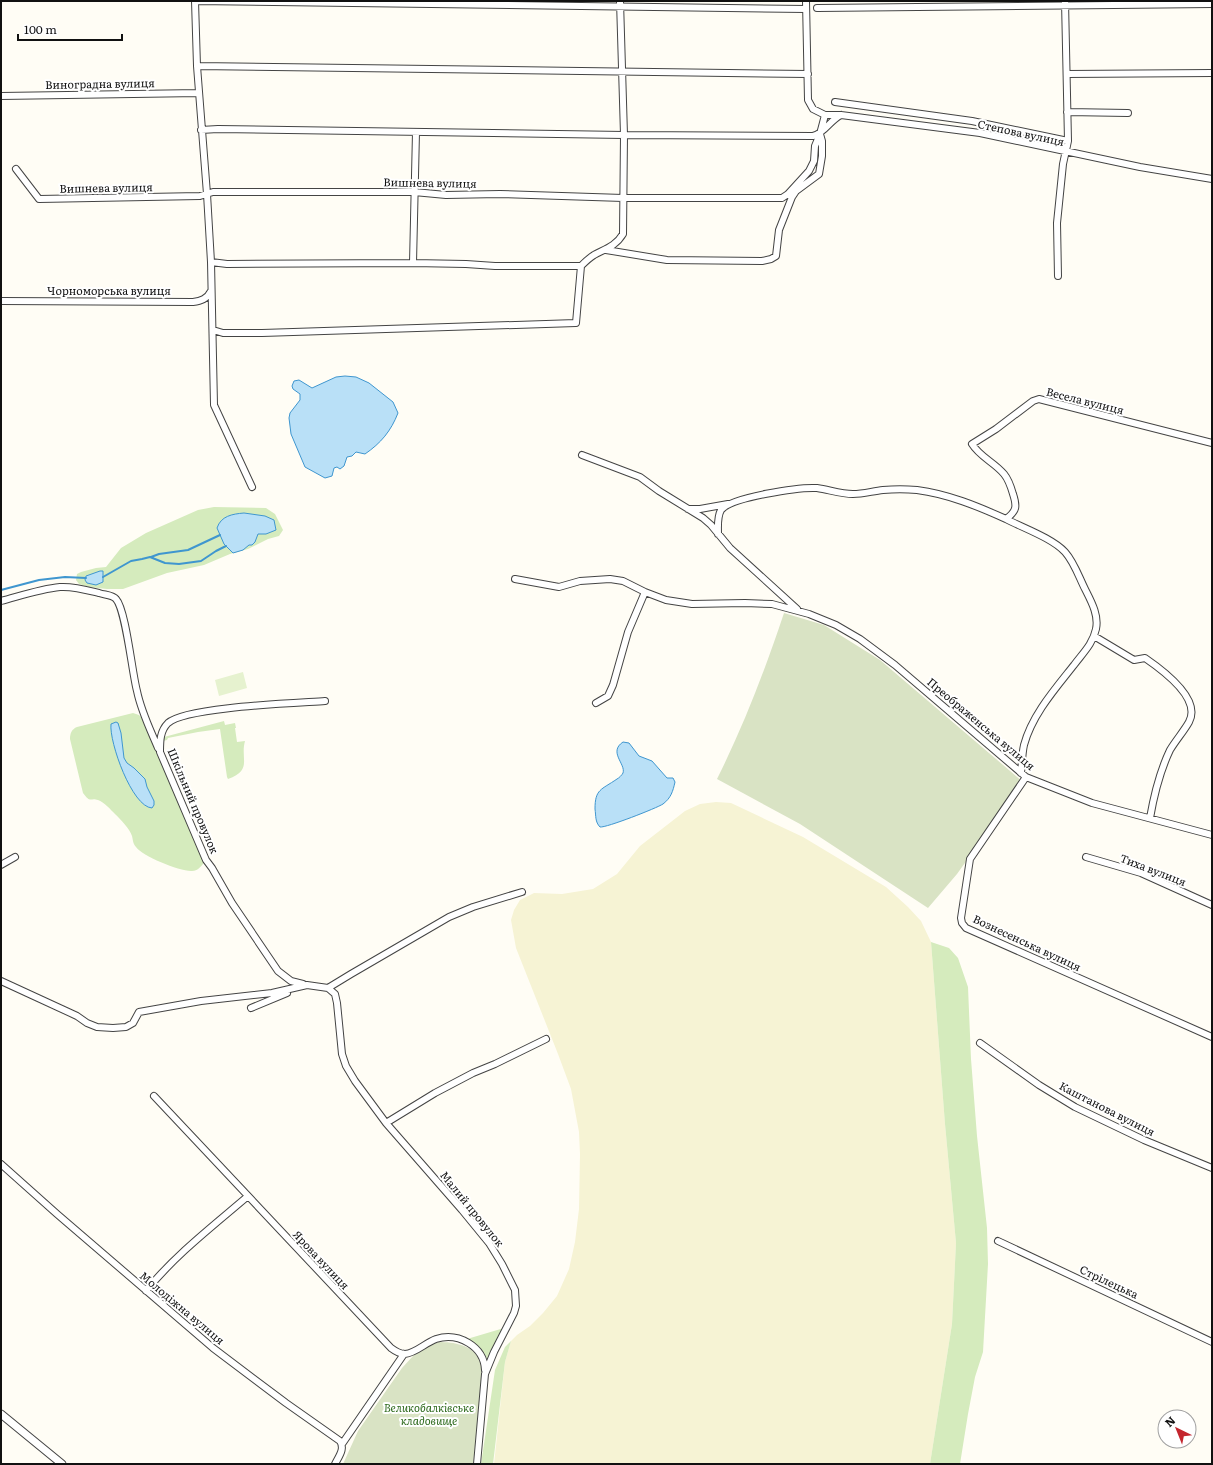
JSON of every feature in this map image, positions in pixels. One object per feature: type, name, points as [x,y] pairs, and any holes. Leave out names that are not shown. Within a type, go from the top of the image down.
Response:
[{"type":"street","points":[[252,487],[214,405],[211,262],[197,66],[195,1],[620,4],[806,9]]},
{"type":"street","points":[[806,1],[808,100],[813,109],[825,116]]},
{"type":"street","points":[[211,262],[227,264],[413,263],[495,266],[581,266],[589,259],[606,250],[619,240],[623,234],[624,135],[620,4]]},
{"type":"street","points":[[1058,276],[1058,223],[1063,164],[1068,141],[1065,4]]},
{"type":"street","points":[[817,8],[1065,4],[1212,4]]},
{"type":"street","points":[[197,66],[808,74]]},
{"type":"street","points":[[1067,74],[1212,73]]},
{"type":"street","name":"Виноградна вулиця","points":[[1,96],[199,93]]},
{"type":"street","points":[[835,102],[972,121],[1068,141]]},
{"type":"street","points":[[1067,112],[1128,113]]},
{"type":"street","points":[[202,130],[813,136],[820,134],[837,117],[842,115]]},
{"type":"street","name":"Степова вулиця","points":[[825,116],[842,115],[980,133],[1033,144],[1066,153],[1212,179]]},
{"type":"street","name":"Вишнева вулиця","points":[[16,169],[39,199],[200,196],[213,192],[414,192],[446,195],[500,194],[624,198],[782,198],[788,194],[809,171],[814,161],[815,146],[825,116]]},
{"type":"street","points":[[413,263],[416,132]]},
{"type":"street","points":[[606,250],[667,260],[771,260],[776,256],[779,230],[792,197],[796,191],[820,174],[822,141],[820,134]]},
{"type":"street","points":[[213,330],[223,333],[262,333],[576,323],[581,266]]},
{"type":"street","name":"Чорноморська вулиця","points":[[1,301],[193,302],[205,299],[212,290]]},
{"type":"street","name":"Весела вулиця","points":[[1006,519],[1012,515],[1015,510],[1016,502],[1009,483],[994,464],[976,452],[972,444],[996,429],[1033,401],[1039,399],[1212,443]]},
{"type":"street","name":"Преображенська вулиця","points":[[582,455],[640,477],[659,491],[703,518],[730,548],[798,611]]},
{"type":"street","points":[[688,509],[700,509],[728,504],[740,499],[805,488],[817,488],[843,494],[856,494],[884,490],[910,490],[953,498],[1006,519],[1038,534],[1064,551],[1072,562],[1091,601],[1096,615],[1096,628],[1094,636],[1087,649],[1050,695],[1030,730],[1024,745],[1024,775]]},
{"type":"street","points":[[718,534],[718,518],[721,510],[728,504]]},
{"type":"street","name":"Преображенська вулиця","points":[[515,579],[560,586],[580,581],[610,579],[623,581],[666,600],[692,604],[772,604],[798,611],[836,625],[860,639],[1024,775],[1092,803],[1212,835]]},
{"type":"street","points":[[1,601],[61,587],[76,588],[111,596],[116,599],[124,619],[131,663],[140,704],[160,752]]},
{"type":"street","points":[[596,703],[608,696],[613,685],[628,632],[645,592]]},
{"type":"street","points":[[1094,636],[1134,660],[1145,658],[1173,679],[1182,690],[1189,703],[1192,713],[1189,722],[1170,750],[1161,773],[1150,818]]},
{"type":"street","name":"Шкільний провулок","points":[[325,701],[217,710],[175,719],[169,722],[161,734],[160,752],[206,860],[232,903],[278,971],[290,981],[328,988]]},
{"type":"street","name":"Вознесенська вулиця","points":[[1024,775],[970,859],[961,918],[962,923],[966,928],[1212,1038]]},
{"type":"street","points":[[1,865],[15,857]]},
{"type":"street","name":"Тиха вулиця","points":[[1086,857],[1141,873],[1212,905]]},
{"type":"street","points":[[328,988],[449,917],[473,907],[522,892]]},
{"type":"street","name":"Шкільний провулок","points":[[1,981],[77,1016],[87,1024],[97,1027],[126,1027],[133,1023],[139,1012],[151,1009],[201,1001],[272,994],[306,985]]},
{"type":"street","points":[[251,1008],[306,985]]},
{"type":"street","name":"Малий провулок","points":[[328,988],[335,994],[340,1042],[346,1066],[355,1081],[386,1123],[462,1210],[488,1243],[512,1281],[516,1297],[514,1313],[494,1352],[485,1374],[477,1464]]},
{"type":"street","points":[[386,1123],[466,1076],[546,1039]]},
{"type":"street","name":"Каштанова вулиця","points":[[980,1043],[1039,1085],[1075,1107],[1144,1140],[1212,1168]]},
{"type":"street","name":"Ярова вулиця","points":[[154,1096],[385,1343],[398,1352],[404,1354]]},
{"type":"street","name":"Молодіжна вулиця","points":[[1,1164],[213,1348],[286,1403],[337,1438],[342,1444]]},
{"type":"street","points":[[146,1291],[157,1277],[248,1196]]},
{"type":"street","name":"Стрілецька","points":[[998,1241],[1212,1342]]},
{"type":"street","points":[[335,1464],[341,1451],[342,1444],[404,1354],[443,1337],[460,1339],[476,1348],[482,1355],[485,1374]]},
{"type":"street","points":[[1,1414],[58,1463]]},
{"type":"shaded area","points":[[716,802],[731,803],[803,837],[886,887],[921,921],[931,942],[956,1243],[952,1324],[930,1464],[494,1464],[505,1362],[511,1341],[530,1326],[557,1296],[569,1269],[575,1242],[579,1209],[579,1132],[571,1089],[516,948],[511,920],[514,910],[520,900],[534,893],[562,894],[593,889],[617,874],[640,846],[685,811],[700,804]]},
{"type":"green space","points":[[214,507],[266,508],[275,514],[283,530],[279,536],[268,539],[248,549],[230,554],[204,565],[167,573],[123,589],[89,587],[79,584],[76,580],[77,574],[81,572],[106,567],[121,548],[146,533],[198,510]]},
{"type":"green space","points":[[784,613],[824,625],[880,660],[1023,782],[957,874],[928,908],[800,824],[717,779],[754,697]]},
{"type":"green space","points":[[243,672],[247,688],[219,696],[215,680]]},
{"type":"green space","points":[[133,713],[141,717],[198,848],[204,863],[196,870],[187,871],[179,869],[153,859],[140,851],[134,845],[129,830],[112,810],[100,801],[89,799],[83,793],[70,735],[77,727]]},
{"type":"green space","points":[[224,721],[225,725],[235,723],[237,742],[245,741],[243,768],[236,776],[228,779],[220,729],[168,738],[167,740],[163,741],[164,737]]},
{"type":"green space","points":[[931,942],[949,948],[958,958],[968,987],[971,1059],[977,1136],[987,1228],[988,1264],[983,1352],[975,1377],[960,1464],[930,1464],[952,1324],[956,1243]]},
{"type":"green space","points":[[504,1328],[488,1360],[480,1348],[467,1339]]},
{"type":"green space","points":[[511,1341],[505,1362],[493,1464],[481,1464],[495,1370],[505,1347]]},
{"type":"green space","name":"Великобалківське кладовище","points":[[439,1342],[467,1347],[476,1354],[480,1362],[482,1382],[473,1464],[343,1464],[358,1431],[402,1368],[413,1356],[427,1346]]},
{"type":"water","points":[[336,377],[356,377],[369,383],[393,402],[398,413],[389,431],[376,445],[365,454],[356,452],[352,456],[347,457],[344,466],[340,469],[337,467],[334,468],[332,476],[325,478],[305,467],[291,434],[289,418],[290,413],[300,400],[300,394],[293,389],[292,386],[294,381],[299,380],[312,388]]},
{"type":"water","points":[[244,513],[265,516],[274,520],[276,530],[266,534],[258,534],[252,545],[233,553],[224,544],[217,528],[224,518],[235,514]]},
{"type":"water","points":[[103,571],[103,582],[96,585],[87,583],[85,580],[86,576]]},
{"type":"water","points":[[116,722],[118,723],[121,733],[124,758],[127,763],[145,779],[154,801],[152,808],[144,805],[137,797],[123,772],[111,733],[111,724]]},
{"type":"water","points":[[623,742],[629,743],[639,756],[652,761],[667,778],[673,778],[675,782],[670,797],[663,804],[621,821],[600,827],[597,823],[595,809],[596,797],[603,788],[619,778],[623,773],[617,750]]},
{"type":"waterway","points":[[151,557],[159,554],[188,550],[220,535]]},
{"type":"waterway","points":[[103,577],[131,561],[150,557],[165,563],[179,564],[201,561],[226,546]]},
{"type":"waterway","points":[[1,590],[39,580],[65,577],[86,578]]}]
